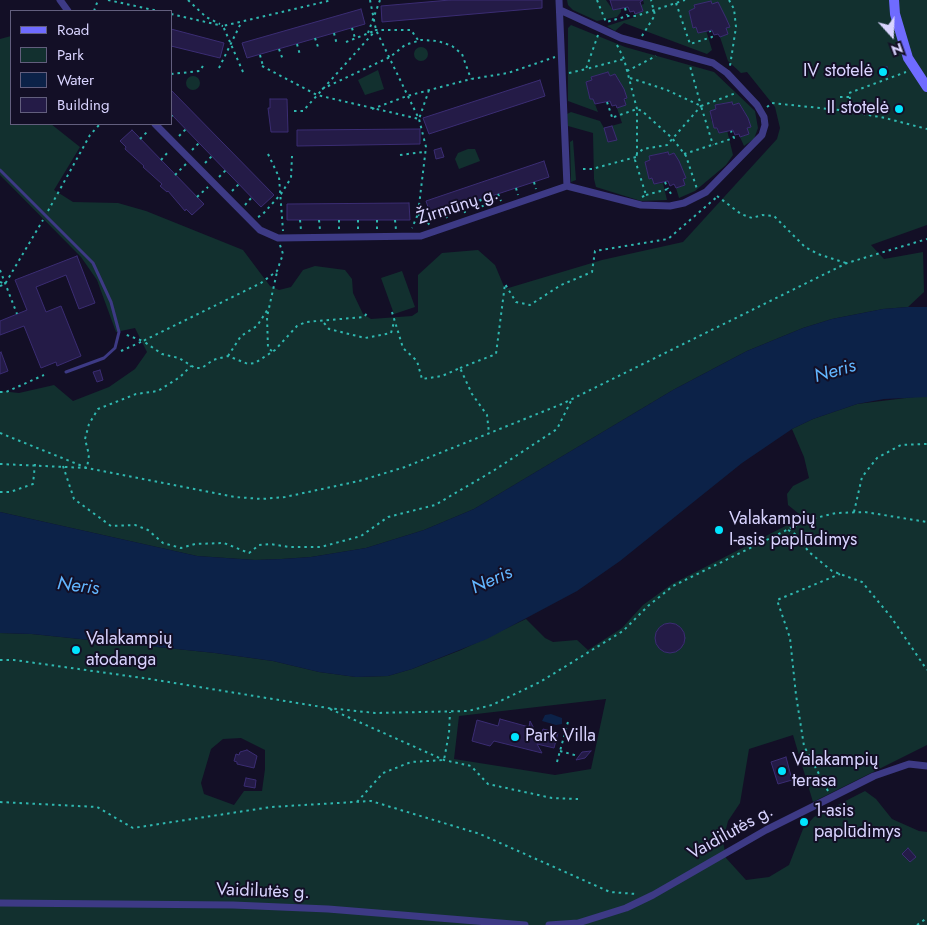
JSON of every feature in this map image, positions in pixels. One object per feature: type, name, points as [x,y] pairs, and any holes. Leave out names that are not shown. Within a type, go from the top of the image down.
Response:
[{"type":"main road","points":[[894,0],[895,14],[908,58],[927,87]]},
{"type":"street","points":[[559,0],[567,186],[634,203],[656,206],[678,205],[706,192],[762,135],[765,125],[762,112],[729,75],[713,63],[670,49],[617,36],[560,10]]},
{"type":"street","name":"Žirmūnų g.","points":[[156,125],[260,230],[281,238],[409,238],[438,232],[567,186]]},
{"type":"street","name":"Vaidilutės g.","points":[[549,925],[575,923],[596,918],[654,895],[711,860],[832,797],[893,769],[909,764],[927,766]]},
{"type":"street","name":"Vaidilutės g.","points":[[0,903],[233,905],[328,909],[525,925]]},
{"type":"lane","points":[[0,170],[93,263],[111,302],[119,332],[115,348],[104,358],[66,372]]},
{"type":"path","points":[[108,0],[153,10]]},
{"type":"path","points":[[188,0],[206,17],[223,26],[242,72]]},
{"type":"path","points":[[313,5],[314,0]]},
{"type":"path","points":[[172,14],[223,26],[332,0]]},
{"type":"path","points":[[370,0],[376,30],[419,119],[426,147],[423,152],[418,214],[409,238]]},
{"type":"path","points":[[368,33],[380,0]]},
{"type":"path","points":[[597,0],[606,22],[654,11],[685,0]]},
{"type":"path","points":[[639,42],[655,14],[651,0]]},
{"type":"path","points":[[729,0],[734,9],[736,27],[729,75]]},
{"type":"path","points":[[676,3],[690,44],[687,54],[700,106],[714,145]]},
{"type":"path","points":[[625,8],[628,16]]},
{"type":"path","points":[[219,68],[241,22]]},
{"type":"path","points":[[352,28],[355,38]]},
{"type":"path","points":[[586,69],[600,28]]},
{"type":"path","points":[[294,111],[304,110],[376,30]]},
{"type":"path","points":[[346,42],[376,30],[411,30],[418,41]]},
{"type":"path","points":[[690,44],[712,38],[710,31]]},
{"type":"path","points":[[334,33],[337,45]]},
{"type":"path","points":[[617,36],[615,40],[624,59],[637,109],[636,156],[646,196]]},
{"type":"path","points":[[315,38],[319,50]]},
{"type":"path","points":[[322,89],[390,57],[405,45],[418,41],[438,40],[452,46],[462,54],[471,79]]},
{"type":"path","points":[[297,44],[300,55]]},
{"type":"path","points":[[279,49],[283,60]]},
{"type":"path","points":[[627,71],[670,49]]},
{"type":"path","points":[[260,55],[263,66],[317,95],[419,119]]},
{"type":"path","points":[[372,109],[407,96],[471,79],[508,73],[562,55]]},
{"type":"path","points":[[562,75],[624,59]]},
{"type":"path","points":[[172,74],[200,71],[204,64]]},
{"type":"path","points":[[846,111],[851,105],[850,93],[907,72]]},
{"type":"path","points":[[629,78],[667,90],[700,106]]},
{"type":"path","points":[[419,119],[429,90]]},
{"type":"path","points":[[583,169],[592,169],[636,156],[643,149],[666,145],[700,106],[743,90]]},
{"type":"path","points":[[840,97],[850,97]]},
{"type":"path","points":[[607,102],[613,117],[637,109]]},
{"type":"path","points":[[762,112],[772,103],[846,111],[885,118],[927,129]]},
{"type":"path","points":[[637,109],[672,138],[684,154],[699,196]]},
{"type":"path","points":[[0,286],[5,284],[90,135],[99,125]]},
{"type":"path","points":[[140,139],[154,125]]},
{"type":"path","points":[[161,160],[186,129]]},
{"type":"path","points":[[684,154],[734,138],[731,131]]},
{"type":"path","points":[[176,175],[199,143]]},
{"type":"path","points":[[400,155],[423,152]]},
{"type":"path","points":[[268,154],[279,177],[281,238],[284,254],[277,271],[267,317],[268,348],[272,351]]},
{"type":"path","points":[[199,169],[212,156]]},
{"type":"path","points":[[249,220],[262,215],[281,194],[291,178],[292,156]]},
{"type":"path","points":[[665,182],[678,205]]},
{"type":"path","points":[[197,197],[213,183]]},
{"type":"path","points":[[634,203],[636,200],[668,189]]},
{"type":"path","points":[[706,192],[718,196],[741,214],[752,218],[762,215],[774,216],[805,247],[818,254],[847,263]]},
{"type":"path","points":[[392,312],[402,348],[417,361],[422,379],[442,376],[496,354],[505,284],[516,302],[530,305],[561,285],[592,272],[595,251],[668,239],[718,196]]},
{"type":"path","points":[[418,214],[438,232]]},
{"type":"path","points":[[0,464],[35,464],[87,468],[235,497],[262,499],[285,497],[360,481],[405,467],[572,400],[847,263],[927,239]]},
{"type":"path","points":[[0,270],[17,314]]},
{"type":"path","points":[[119,352],[261,282],[277,271]]},
{"type":"path","points":[[0,282],[5,284]]},
{"type":"path","points":[[228,356],[241,336],[257,326],[269,307]]},
{"type":"path","points":[[119,332],[143,341],[162,354],[179,358],[191,366],[202,368],[213,360],[228,356],[248,364],[255,363],[272,351],[297,326],[306,322],[324,322],[356,316],[364,317],[368,312]]},
{"type":"path","points":[[324,322],[329,329],[365,338],[391,333],[394,320]]},
{"type":"path","points":[[87,468],[89,455],[85,439],[89,424],[98,409],[136,394],[158,391],[180,377],[191,366]]},
{"type":"path","points":[[460,368],[472,394],[487,415],[489,433]]},
{"type":"path","points":[[0,392],[6,392],[44,375]]},
{"type":"path","points":[[63,466],[74,499],[111,526],[135,525],[148,530],[162,543],[181,548],[195,544],[224,543],[249,553],[259,545],[270,544],[289,547],[321,547],[361,536],[388,517],[435,504],[494,471],[557,429],[572,400]]},
{"type":"path","points":[[0,433],[87,468]]},
{"type":"path","points":[[854,512],[862,476],[877,458],[901,445],[927,444]]},
{"type":"path","points":[[0,492],[10,492],[33,484],[35,464]]},
{"type":"path","points":[[0,660],[14,660],[111,674],[328,708],[375,713],[468,711],[492,705],[540,682],[623,631],[648,606],[673,586],[807,520],[836,513],[854,512],[927,522]]},
{"type":"path","points":[[787,529],[795,534],[809,552],[832,571],[862,582],[891,617],[927,670]]},
{"type":"path","points":[[832,797],[806,752],[796,695],[790,638],[777,600],[840,574]]},
{"type":"path","points":[[328,708],[444,760],[471,766],[488,784],[517,792],[552,798],[578,798]]},
{"type":"path","points":[[444,760],[449,733],[450,712]]},
{"type":"path","points":[[557,762],[569,718]]},
{"type":"path","points":[[560,751],[578,756]]},
{"type":"path","points":[[357,802],[383,773],[411,762],[444,760]]},
{"type":"path","points":[[0,802],[97,807],[133,828],[272,807],[371,801],[480,834],[610,892],[654,895]]},
{"type":"path","points":[[917,925],[927,918]]},
{"type":"green space","points":[[567,0],[606,0],[613,10],[621,7],[621,12],[617,17],[597,21],[573,10],[568,5]]},
{"type":"green space","points":[[643,0],[927,0],[927,225],[871,245],[884,259],[923,252],[924,292],[908,307],[883,309],[832,319],[803,328],[747,351],[673,390],[474,509],[424,530],[366,548],[311,557],[282,559],[255,560],[197,556],[0,512],[0,391],[19,393],[54,385],[73,401],[109,387],[135,369],[147,352],[135,328],[116,332],[97,280],[81,257],[0,175],[0,39],[10,36],[10,125],[52,125],[80,147],[54,190],[73,202],[118,203],[146,211],[243,250],[270,286],[279,290],[291,287],[303,270],[315,266],[345,270],[352,279],[353,293],[363,314],[371,319],[412,316],[418,312],[418,275],[442,253],[478,250],[495,265],[505,289],[602,260],[683,242],[777,139],[780,128],[775,107],[747,72],[741,73],[728,61],[720,37],[728,34],[726,28],[729,26],[726,18],[711,2],[694,5],[695,8],[689,11],[693,28],[696,27],[698,33],[706,30],[712,50],[707,54],[624,23],[615,31],[607,26],[635,17],[635,14],[643,11],[641,5],[644,4]]},
{"type":"green space","points":[[571,25],[625,47],[714,72],[755,111],[758,128],[754,139],[744,146],[740,137],[749,134],[747,128],[751,127],[739,103],[733,105],[732,102],[715,105],[716,109],[710,111],[711,120],[719,133],[727,130],[733,155],[726,165],[695,191],[679,198],[676,188],[685,185],[683,179],[686,178],[674,153],[669,155],[667,152],[649,156],[650,160],[645,162],[649,179],[652,178],[654,184],[663,183],[667,200],[641,201],[596,187],[594,179],[593,133],[568,126],[567,114],[571,112],[600,121],[604,128],[622,123],[617,108],[627,98],[615,74],[610,76],[608,72],[591,77],[592,80],[586,82],[590,99],[593,99],[598,112],[568,101],[568,28]]},
{"type":"green space","points":[[418,47],[424,47],[428,54],[424,61],[418,61],[414,57],[414,51]]},
{"type":"green space","points":[[378,70],[384,89],[365,95],[358,80]]},
{"type":"green space","points":[[190,76],[196,76],[200,83],[196,90],[190,90],[186,86],[186,80]]},
{"type":"green space","points":[[573,140],[576,180],[571,182],[570,142]]},
{"type":"green space","points":[[468,149],[475,149],[480,161],[459,169],[455,159],[458,153]]},
{"type":"green space","points":[[402,271],[415,307],[394,314],[381,278]]},
{"type":"green space","points":[[927,397],[927,745],[813,802],[793,735],[749,749],[740,803],[728,821],[723,841],[726,858],[746,880],[769,877],[789,865],[803,829],[814,817],[865,791],[876,799],[892,819],[919,831],[927,832],[927,925],[0,925],[0,633],[32,634],[215,653],[273,661],[319,672],[356,677],[388,676],[412,669],[461,650],[526,619],[545,638],[553,642],[577,640],[588,650],[622,628],[643,605],[672,584],[803,517],[788,505],[787,494],[793,486],[809,478],[804,457],[792,429],[813,419],[857,404]],"holes":[[[606,699],[591,769],[555,775],[454,759],[459,716]],[[241,738],[265,750],[265,769],[262,791],[244,791],[234,805],[204,794],[201,783],[211,749],[223,739]]]},
{"type":"water","name":"Neris","points":[[927,307],[927,397],[884,399],[857,404],[813,419],[792,429],[742,463],[620,561],[577,591],[487,639],[412,669],[388,676],[356,677],[319,672],[273,661],[215,653],[32,634],[0,633],[0,512],[197,556],[255,560],[282,559],[311,557],[366,548],[424,530],[474,509],[673,390],[747,351],[803,328],[832,319],[883,309]]},
{"type":"water","points":[[551,714],[562,718],[562,724],[556,725],[542,721],[545,715]]},
{"type":"building","points":[[450,0],[542,0],[542,8],[382,22],[381,6]]},
{"type":"building","points":[[610,0],[643,0],[640,2],[643,11],[635,14],[634,11],[630,12],[628,7],[613,10]]},
{"type":"building","points":[[711,1],[712,4],[718,2],[730,27],[726,28],[728,34],[720,37],[718,34],[714,35],[712,30],[698,33],[696,27],[693,28],[689,11],[695,8],[694,5]]},
{"type":"building","points":[[361,9],[365,24],[247,58],[242,43]]},
{"type":"building","points":[[172,29],[224,43],[220,58],[172,46]]},
{"type":"building","name":"IV stotelė","points":[[887,67],[888,76],[880,77],[879,68]]},
{"type":"building","points":[[608,72],[610,76],[615,74],[624,89],[627,98],[624,99],[626,105],[617,108],[616,105],[612,106],[610,101],[595,104],[593,99],[590,99],[586,82],[592,80],[591,77]]},
{"type":"building","points":[[540,80],[545,96],[429,134],[423,118]]},
{"type":"building","points":[[172,91],[274,195],[261,207],[172,115]]},
{"type":"building","points":[[270,99],[287,99],[288,132],[271,132],[268,108],[270,108]]},
{"type":"building","points":[[732,102],[733,105],[739,103],[748,118],[751,127],[747,128],[749,134],[740,137],[739,134],[735,135],[733,130],[719,133],[717,128],[714,128],[710,111],[716,109],[715,105]]},
{"type":"building","name":"II stotelė","points":[[899,104],[903,108],[899,112],[895,108]]},
{"type":"building","points":[[612,126],[617,140],[608,142],[604,128]]},
{"type":"building","points":[[420,129],[420,144],[297,146],[297,130]]},
{"type":"building","points":[[132,130],[204,204],[192,215],[186,209],[185,211],[168,191],[160,186],[162,184],[125,149],[126,147],[120,141]]},
{"type":"building","points":[[441,148],[444,157],[436,159],[434,150]]},
{"type":"building","points":[[668,152],[669,155],[674,153],[679,161],[686,178],[683,179],[685,185],[676,188],[674,184],[670,186],[668,181],[654,184],[652,178],[649,179],[645,162],[650,160],[649,156]]},
{"type":"building","points":[[544,161],[549,177],[431,216],[426,201]]},
{"type":"building","points":[[409,203],[410,220],[287,220],[287,204]]},
{"type":"building","points":[[77,256],[95,303],[79,309],[66,275],[36,287],[46,312],[61,306],[81,356],[57,366],[56,362],[41,368],[24,326],[0,335],[0,321],[27,310],[15,280]]},
{"type":"building","points":[[0,353],[8,371],[0,374]]},
{"type":"building","points":[[100,370],[103,380],[97,382],[93,372]]},
{"type":"building","points":[[670,623],[676,624],[684,632],[684,644],[676,652],[670,653],[664,652],[656,644],[655,638],[656,632],[664,624]]},
{"type":"building","name":"Park Villa","points":[[500,719],[529,727],[530,721],[540,740],[543,729],[558,733],[554,748],[537,744],[542,753],[494,741],[490,746],[472,741],[477,720],[498,726]]},
{"type":"building","points":[[247,750],[257,756],[254,768],[237,764],[234,761],[236,754],[239,755],[240,752]]},
{"type":"building","points":[[591,751],[585,758],[576,760],[582,752]]},
{"type":"building","name":"Valakampių terasa","points":[[786,757],[792,780],[778,784],[771,762]]},
{"type":"building","points":[[246,778],[256,780],[255,788],[244,786]]},
{"type":"building","points":[[908,848],[916,857],[910,862],[902,854]]},
{"type":"place","name":"IV stotelė","points":[[883,72]]},
{"type":"place","name":"II stotelė","points":[[899,109]]},
{"type":"place","name":"Valakampių I-asis paplūdimys","points":[[719,530]]},
{"type":"place","name":"Valakampių atodanga","points":[[76,650]]},
{"type":"place","name":"Park Villa","points":[[515,737]]},
{"type":"place","name":"Valakampių terasa","points":[[782,771]]},
{"type":"place","name":"1-asis paplūdimys","points":[[804,822]]}]
